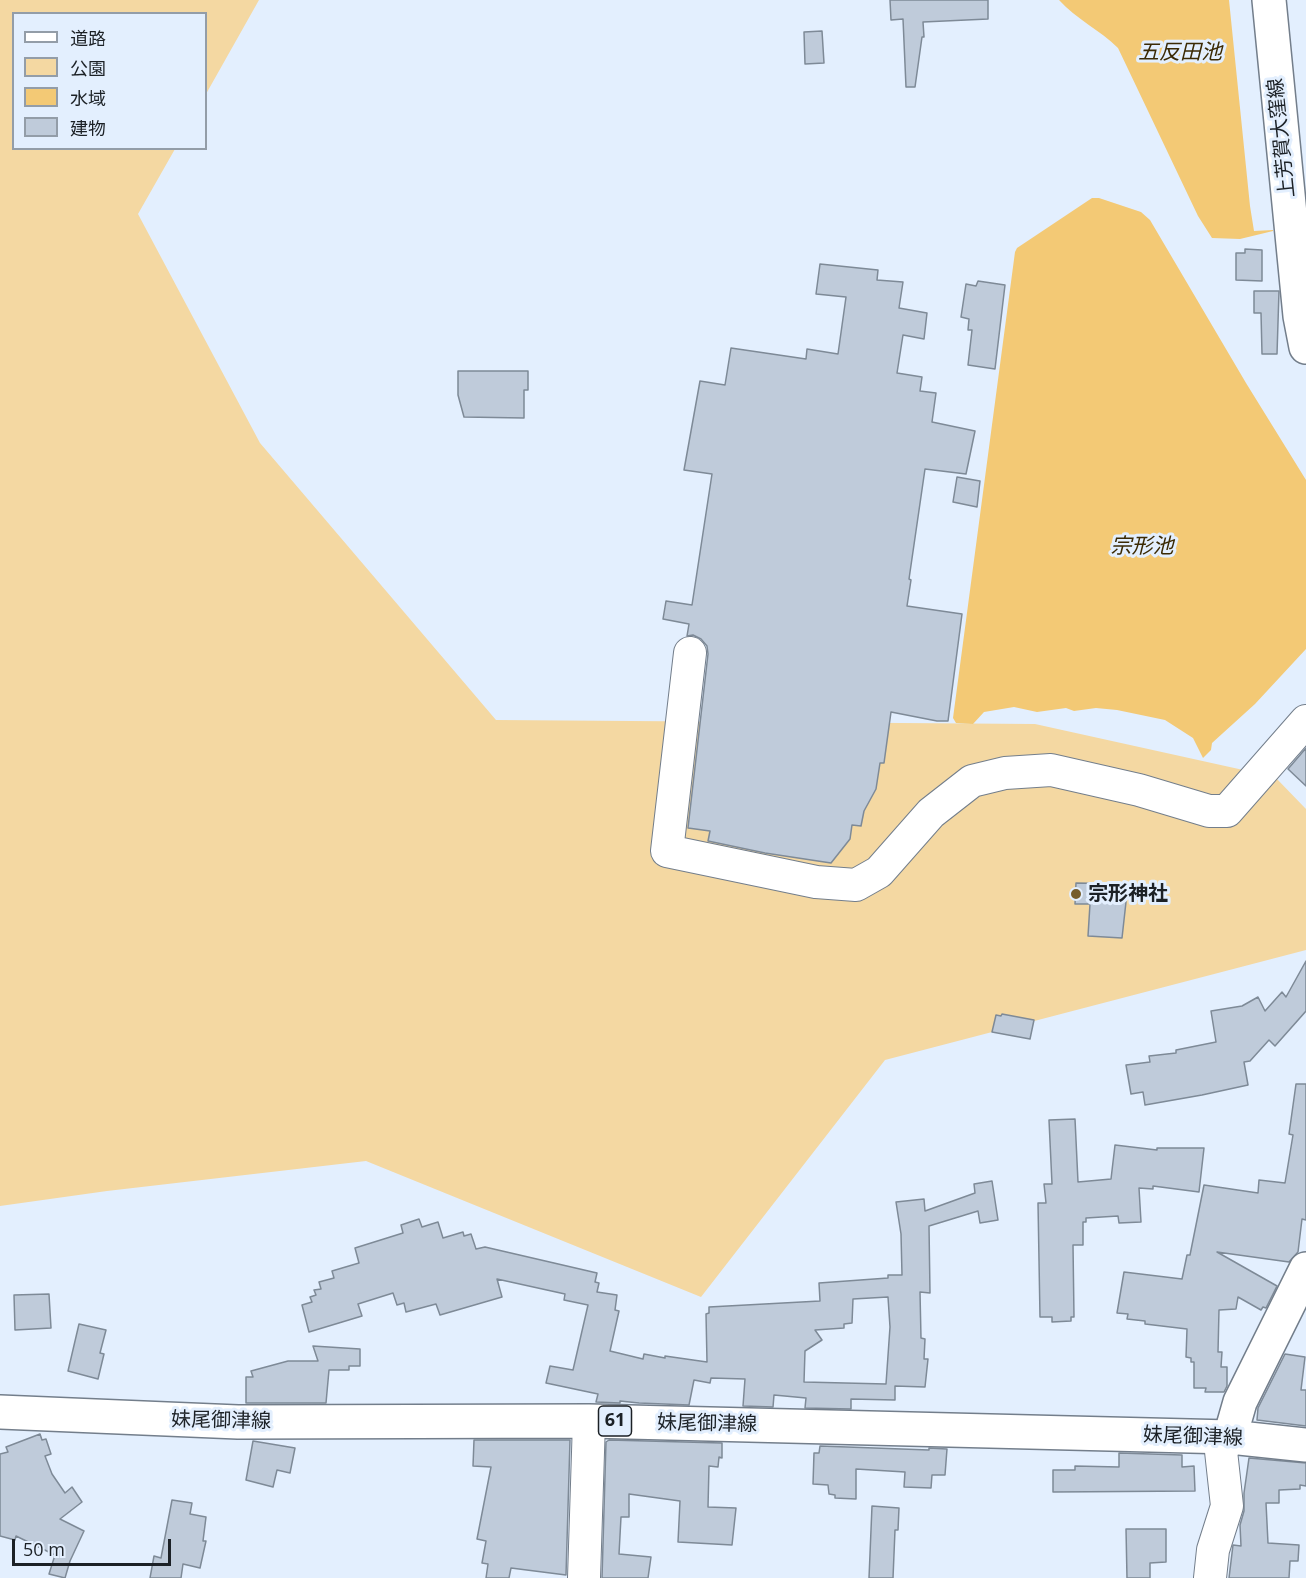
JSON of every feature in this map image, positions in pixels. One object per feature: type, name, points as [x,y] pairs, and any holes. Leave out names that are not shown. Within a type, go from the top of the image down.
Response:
[{"type":"main road","name":"上芳賀大窪線","points":[[1269,0],[1300,316],[1306,347]]},
{"type":"main road","points":[[1230,1437],[1240,1402],[1306,1269]]},
{"type":"main road","name":"妹尾御津線","points":[[0,1412],[238,1422],[589,1421],[1230,1437],[1306,1445]]},
{"type":"street","points":[[690,653],[666,851],[816,882],[856,885],[879,872],[931,813],[972,781],[1005,773],[1051,770],[1139,790],[1209,811],[1227,811],[1306,721]]},
{"type":"street","points":[[584,1578],[589,1421]]},
{"type":"street","points":[[1210,1578],[1213,1550],[1227,1506],[1221,1451],[1230,1437]]},
{"type":"green space","points":[[0,0],[259,0],[207,92],[207,12],[12,12],[12,150],[174,150],[138,214],[260,443],[496,720],[1035,724],[1275,777],[1306,809],[1306,950],[885,1060],[701,1297],[366,1161],[107,1191],[0,1206]]},
{"type":"water","name":"五反田池","points":[[1059,0],[1229,0],[1254,231],[1273,231],[1240,239],[1212,238],[1198,216],[1118,48]]},
{"type":"water","name":"宗形池","points":[[1092,198],[1099,198],[1141,212],[1150,220],[1306,480],[1306,649],[1255,704],[1212,743],[1211,750],[1203,758],[1193,738],[1165,720],[1117,710],[1096,708],[1074,711],[1066,708],[1037,712],[1014,707],[984,712],[973,724],[956,723],[953,718],[1015,252],[1017,248]]},
{"type":"building","points":[[890,0],[988,0],[988,19],[923,22],[924,37],[922,37],[915,87],[906,87],[903,19],[891,20]]},
{"type":"building","points":[[822,31],[824,63],[805,64],[804,32]]},
{"type":"building","points":[[1245,249],[1262,250],[1262,281],[1236,280],[1236,253],[1245,253]]},
{"type":"building","points":[[820,264],[878,270],[877,280],[903,282],[899,308],[927,313],[924,339],[903,335],[897,373],[922,377],[920,391],[936,393],[932,422],[975,431],[966,474],[925,469],[909,579],[911,580],[907,606],[962,614],[948,721],[891,712],[884,763],[880,763],[876,789],[864,811],[861,826],[852,825],[850,839],[831,863],[708,841],[710,831],[688,828],[708,654],[707,646],[701,639],[693,635],[687,636],[689,624],[663,619],[666,601],[692,605],[712,474],[684,470],[700,381],[725,385],[731,348],[806,359],[807,349],[838,354],[846,297],[816,294]]},
{"type":"building","points":[[978,281],[1005,285],[995,369],[968,365],[972,330],[968,330],[969,319],[961,317],[966,284],[976,286]]},
{"type":"building","points":[[1254,291],[1279,291],[1277,354],[1262,354],[1261,313],[1254,313]]},
{"type":"building","points":[[458,371],[528,371],[528,390],[524,390],[524,418],[464,417],[458,395]]},
{"type":"building","points":[[957,477],[980,481],[977,507],[953,502]]},
{"type":"building","points":[[1306,748],[1306,786],[1288,769]]},
{"type":"building","points":[[1076,883],[1128,884],[1122,938],[1088,936],[1090,904],[1075,904]]},
{"type":"building","points":[[1306,961],[1306,1011],[1275,1046],[1269,1040],[1250,1061],[1244,1062],[1248,1085],[1145,1105],[1143,1092],[1131,1094],[1126,1065],[1150,1062],[1149,1056],[1176,1053],[1176,1050],[1216,1042],[1211,1011],[1242,1006],[1258,997],[1265,1011],[1282,992],[1286,997]]},
{"type":"building","points":[[1002,1014],[1034,1020],[1030,1039],[992,1032],[996,1015],[1001,1016]]},
{"type":"building","points":[[1296,1084],[1306,1084],[1306,1220],[1302,1219],[1298,1252],[1289,1262],[1217,1252],[1277,1286],[1266,1308],[1263,1307],[1261,1310],[1238,1297],[1236,1309],[1219,1310],[1218,1352],[1222,1352],[1221,1367],[1227,1367],[1227,1386],[1224,1392],[1205,1392],[1206,1388],[1194,1388],[1194,1362],[1191,1362],[1191,1358],[1186,1357],[1187,1329],[1145,1324],[1145,1321],[1127,1319],[1128,1314],[1117,1313],[1124,1272],[1182,1279],[1187,1255],[1190,1255],[1204,1185],[1258,1193],[1259,1180],[1285,1183],[1293,1135],[1289,1134]]},
{"type":"building","points":[[1075,1119],[1078,1182],[1111,1179],[1115,1145],[1157,1150],[1157,1148],[1204,1148],[1199,1192],[1153,1186],[1153,1189],[1139,1188],[1141,1222],[1119,1223],[1118,1216],[1086,1218],[1086,1222],[1083,1222],[1083,1245],[1073,1245],[1074,1317],[1071,1317],[1071,1321],[1052,1322],[1052,1317],[1040,1317],[1038,1203],[1046,1203],[1044,1184],[1052,1184],[1049,1120]]},
{"type":"building","points":[[992,1181],[998,1220],[980,1223],[978,1211],[929,1226],[930,1293],[920,1292],[921,1338],[925,1339],[924,1359],[928,1359],[925,1387],[895,1386],[895,1400],[851,1399],[851,1409],[805,1408],[806,1398],[774,1395],[773,1407],[743,1406],[745,1379],[711,1378],[710,1383],[694,1380],[689,1405],[596,1402],[598,1394],[546,1383],[550,1366],[573,1370],[588,1305],[564,1300],[565,1294],[497,1279],[502,1297],[440,1315],[436,1304],[406,1312],[404,1303],[397,1305],[393,1293],[358,1304],[362,1316],[309,1332],[302,1305],[312,1302],[310,1297],[316,1295],[314,1290],[321,1289],[319,1282],[334,1278],[332,1271],[359,1263],[355,1248],[403,1233],[401,1225],[419,1219],[422,1227],[438,1222],[443,1238],[463,1232],[464,1236],[471,1234],[476,1249],[485,1247],[597,1273],[595,1282],[599,1283],[597,1292],[617,1295],[615,1310],[619,1311],[610,1351],[643,1359],[644,1354],[707,1362],[706,1314],[709,1313],[709,1307],[820,1301],[819,1283],[902,1275],[901,1234],[896,1202],[924,1199],[925,1211],[975,1193],[974,1184]],"holes":[[[888,1297],[890,1327],[886,1384],[804,1382],[805,1351],[822,1340],[815,1330],[844,1328],[844,1324],[852,1323],[853,1299]]]},
{"type":"building","points":[[49,1294],[51,1328],[15,1330],[14,1295]]},
{"type":"building","points":[[79,1324],[106,1330],[100,1353],[104,1354],[98,1379],[68,1371]]},
{"type":"building","points":[[313,1346],[360,1349],[360,1366],[349,1366],[349,1370],[329,1370],[326,1403],[246,1403],[246,1377],[253,1377],[251,1371],[288,1361],[318,1361]]},
{"type":"building","points":[[1285,1354],[1305,1357],[1301,1390],[1306,1390],[1306,1426],[1257,1420],[1258,1408]]},
{"type":"building","points":[[40,1434],[42,1440],[46,1439],[51,1454],[45,1456],[52,1474],[65,1493],[72,1487],[82,1502],[60,1519],[84,1531],[65,1578],[49,1574],[55,1555],[16,1536],[15,1540],[0,1536],[0,1454],[8,1452],[6,1447]]},
{"type":"building","points":[[474,1440],[570,1440],[566,1575],[511,1568],[509,1578],[486,1578],[488,1564],[482,1563],[486,1541],[477,1539],[491,1467],[473,1466]]},
{"type":"building","points":[[609,1440],[722,1443],[722,1458],[719,1457],[718,1467],[709,1466],[708,1507],[736,1508],[732,1545],[678,1542],[680,1501],[629,1494],[629,1517],[621,1517],[619,1554],[651,1557],[648,1578],[602,1578],[606,1442]]},
{"type":"building","points":[[253,1441],[295,1448],[290,1473],[277,1470],[273,1487],[246,1480]]},
{"type":"building","points":[[820,1446],[947,1449],[945,1475],[932,1475],[931,1488],[904,1487],[905,1472],[856,1469],[856,1499],[835,1498],[835,1495],[829,1494],[828,1485],[813,1484],[814,1453],[819,1453]]},
{"type":"building","points":[[1119,1453],[1182,1455],[1182,1467],[1194,1466],[1195,1491],[1053,1492],[1053,1470],[1075,1470],[1075,1466],[1119,1467]]},
{"type":"building","points":[[1249,1458],[1306,1463],[1306,1486],[1300,1485],[1300,1489],[1279,1490],[1279,1503],[1266,1503],[1268,1543],[1299,1545],[1298,1561],[1290,1561],[1289,1578],[1229,1578],[1233,1545],[1241,1546],[1240,1525],[1244,1511]]},
{"type":"building","points":[[172,1500],[192,1503],[190,1514],[206,1517],[203,1541],[206,1541],[200,1568],[183,1564],[181,1578],[150,1578],[154,1556],[161,1558]]},
{"type":"building","points":[[872,1506],[899,1508],[898,1530],[895,1530],[893,1578],[869,1578]]},
{"type":"building","points":[[1126,1529],[1166,1529],[1166,1562],[1150,1563],[1150,1578],[1127,1578]]},
{"type":"place","name":"宗形神社","points":[[1076,894]]}]
